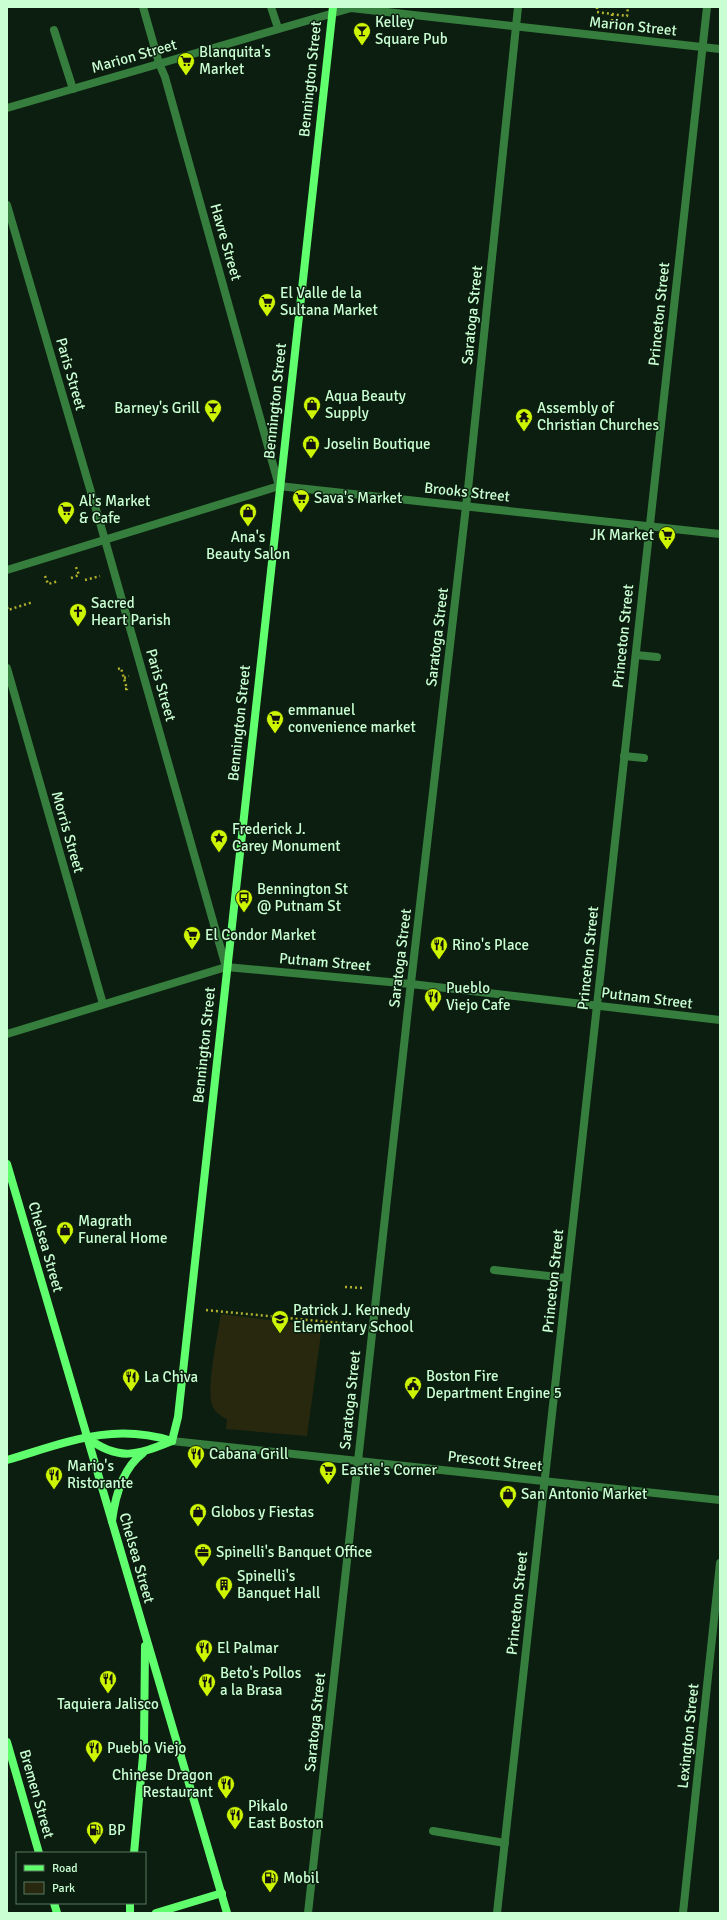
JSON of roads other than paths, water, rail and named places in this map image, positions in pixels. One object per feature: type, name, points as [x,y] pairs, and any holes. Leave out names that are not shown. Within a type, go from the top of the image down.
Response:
[{"type":"main road","name":"Bennington Street","points":[[172,1441],[178,1417],[226,967],[332,10]]},
{"type":"main road","name":"Chelsea Street","points":[[7,1164],[227,1913]]},
{"type":"main road","name":"Prescott Street","points":[[7,1460],[86,1437],[117,1433],[152,1436],[172,1441]]},
{"type":"main road","name":"Prescott Street","points":[[86,1437],[108,1450],[133,1454],[144,1453],[172,1441]]},
{"type":"main road","points":[[112,1523],[116,1499],[126,1474],[133,1462],[144,1453]]},
{"type":"main road","points":[[134,1852],[144,1736],[145,1635]]},
{"type":"main road","name":"Bremen Street","points":[[7,1742],[39,1852]]},
{"type":"main road","points":[[156,1913],[222,1893]]},
{"type":"street","name":"Havre Street","points":[[143,7],[167,85],[279,486]]},
{"type":"street","points":[[271,7],[278,28]]},
{"type":"street","name":"Saratoga Street","points":[[308,1913],[411,984],[466,506],[518,7]]},
{"type":"street","name":"Princeton Street","points":[[497,1913],[597,1006],[621,814],[624,756],[707,7]]},
{"type":"street","name":"Marion Street","points":[[7,108],[278,28],[332,10],[357,8],[720,49]]},
{"type":"street","points":[[54,30],[73,89]]},
{"type":"street","name":"Paris Street","points":[[7,205],[105,540],[226,967]]},
{"type":"street","name":"Brooks Street","points":[[7,570],[279,486],[720,534]]},
{"type":"street","points":[[636,655],[657,657]]},
{"type":"street","name":"Morris Street","points":[[7,668],[103,1004]]},
{"type":"street","points":[[624,756],[644,758]]},
{"type":"street","name":"Putnam Street","points":[[7,1034],[226,967],[411,984],[720,1020]]},
{"type":"street","points":[[494,1270],[567,1278]]},
{"type":"street","name":"Prescott Street","points":[[172,1441],[720,1500]]},
{"type":"street","name":"Lexington Street","points":[[683,1913],[720,1563]]},
{"type":"street","points":[[433,1831],[505,1842]]},
{"type":"place","name":"Kelley Square Pub","points":[[362,46]]},
{"type":"place","name":"Blanquita's Market","points":[[186,76]]},
{"type":"place","name":"El Valle de la Sultana Market","points":[[267,317]]},
{"type":"place","name":"Aqua Beauty Supply","points":[[312,420]]},
{"type":"place","name":"Barney's Grill","points":[[213,423]]},
{"type":"place","name":"Assembly of Christian Churches","points":[[524,432]]},
{"type":"place","name":"Joselin Boutique","points":[[311,459]]},
{"type":"place","name":"Sava's Market","points":[[301,513]]},
{"type":"place","name":"Al's Market & Cafe","points":[[66,525]]},
{"type":"place","name":"Ana's Beauty Salon","points":[[248,527]]},
{"type":"place","name":"JK Market","points":[[667,550]]},
{"type":"place","name":"Sacred Heart Parish","points":[[78,627]]},
{"type":"place","name":"emmanuel convenience market","points":[[275,734]]},
{"type":"place","name":"Frederick J. Carey Monument","points":[[219,853]]},
{"type":"place","name":"Bennington St @ Putnam St","points":[[244,913]]},
{"type":"place","name":"El Condor Market","points":[[192,950]]},
{"type":"place","name":"Rino's Place","points":[[439,960]]},
{"type":"place","name":"Pueblo Viejo Cafe","points":[[433,1012]]},
{"type":"place","name":"Magrath Funeral Home","points":[[65,1245]]},
{"type":"place","name":"Patrick J. Kennedy Elementary School","points":[[280,1334]]},
{"type":"place","name":"La Chiva","points":[[131,1392]]},
{"type":"place","name":"Boston Fire Department Engine 5","points":[[413,1400]]},
{"type":"place","name":"Cabana Grill","points":[[196,1469]]},
{"type":"place","name":"Eastie's Corner","points":[[328,1485]]},
{"type":"place","name":"Mario's Ristorante","points":[[54,1490]]},
{"type":"place","name":"San Antonio Market","points":[[508,1509]]},
{"type":"place","name":"Globos y Fiestas","points":[[198,1527]]},
{"type":"place","name":"Spinelli's Banquet Office","points":[[203,1567]]},
{"type":"place","name":"Spinelli's Banquet Hall","points":[[224,1600]]},
{"type":"place","name":"El Palmar","points":[[204,1663]]},
{"type":"place","name":"Taquiera Jalisco","points":[[108,1694]]},
{"type":"place","name":"Beto's Pollos a la Brasa","points":[[207,1697]]},
{"type":"place","name":"Pueblo Viejo","points":[[94,1763]]},
{"type":"place","name":"Chinese Dragon Restaurant","points":[[226,1799]]},
{"type":"place","name":"Pikalo East Boston","points":[[235,1830]]},
{"type":"place","name":"BP","points":[[95,1845]]},
{"type":"place","name":"Mobil","points":[[270,1893]]}]
